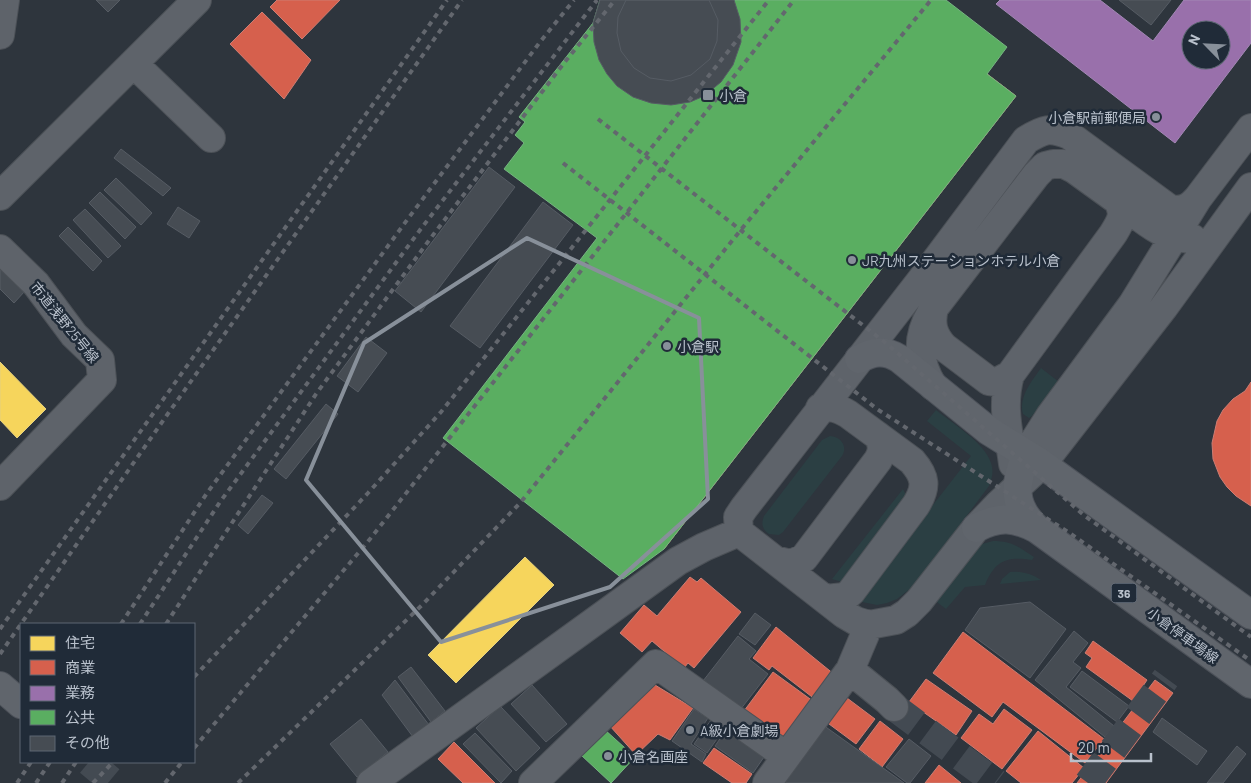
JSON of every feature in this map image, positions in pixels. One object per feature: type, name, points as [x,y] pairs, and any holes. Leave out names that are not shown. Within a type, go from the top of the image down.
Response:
[{"type":"main road","points":[[859,359],[870,353],[878,352],[893,355],[988,431],[1026,454],[1251,615]]},
{"type":"main road","name":"小倉停車場線","points":[[1016,487],[1023,512],[1037,529],[1251,684]]},
{"type":"main road","points":[[976,528],[995,520],[1008,519],[1022,522],[1037,529]]},
{"type":"main road","points":[[0,686],[20,703]]},
{"type":"street","points":[[0,35],[5,0]]},
{"type":"street","points":[[3,186],[134,64],[197,0]]},
{"type":"street","points":[[134,64],[211,138]]},
{"type":"street","points":[[1198,198],[1132,305],[1050,416],[1026,454],[1016,487],[976,528],[907,613],[896,620],[870,625],[856,621],[844,614],[739,532],[738,517],[744,508],[1026,140],[1037,133],[1054,129],[1069,135],[1170,209],[1181,210],[1192,205],[1198,198],[1251,128]]},
{"type":"street","points":[[933,386],[926,375],[922,363],[920,342],[927,320],[934,308],[1036,175],[1045,166],[1064,164],[1074,169],[1152,226],[1174,236],[1187,238],[1202,236],[1214,231],[1227,220]]},
{"type":"street","points":[[1026,454],[1164,307],[1251,187]]},
{"type":"street","points":[[1026,454],[1004,408],[1010,375],[1113,234],[1123,215],[1122,208],[1117,200]]},
{"type":"street","name":"市道浅野25号線","points":[[0,250],[36,284],[74,335],[100,360],[102,380],[0,486]]},
{"type":"street","points":[[934,308],[932,329],[938,341],[944,347],[990,380],[997,382],[1010,375]]},
{"type":"street","points":[[820,408],[838,408],[912,461],[919,469],[924,486],[922,496],[851,592],[845,597],[826,599]]},
{"type":"street","points":[[775,560],[791,564],[804,558],[878,460],[882,452],[882,443],[878,436]]},
{"type":"street","points":[[371,783],[678,561],[739,532]]},
{"type":"street","points":[[767,783],[850,670],[870,625]]},
{"type":"street","points":[[536,782],[656,664],[786,756]]},
{"type":"street","points":[[850,670],[894,707]]},
{"type":"highlighted area","points":[[527,238],[699,318],[708,499],[610,587],[441,642],[306,480],[364,343]]},
{"type":"green space","points":[[1041,368],[1059,382],[1029,418],[1023,414],[1022,401],[1030,384]]},
{"type":"green space","points":[[936,410],[975,441],[988,456],[992,469],[992,478],[989,486],[914,586],[897,599],[887,603],[877,605],[862,602],[860,599],[971,456],[927,421]]},
{"type":"green space","points":[[830,436],[840,440],[844,446],[842,456],[783,532],[779,535],[769,534],[763,526],[764,516],[822,440]]},
{"type":"green space","points":[[903,489],[906,501],[842,582],[832,579]]},
{"type":"green space","points":[[993,541],[1010,543],[1034,557],[1032,560],[1015,559],[1002,562],[993,570],[985,585],[965,587],[946,609],[933,599],[971,551],[982,544]]},
{"type":"green space","points":[[1010,572],[1027,573],[1041,580],[1000,584],[1002,579]]},
{"type":"building: 住宅","points":[[0,362],[46,409],[17,438],[0,420]]},
{"type":"building: 住宅","points":[[525,557],[554,585],[456,683],[428,655]]},
{"type":"building: 商業","points":[[277,0],[340,0],[302,39],[270,7]]},
{"type":"building: 商業","points":[[262,12],[311,60],[284,99],[230,44]]},
{"type":"building: 商業","points":[[907,13],[1016,96],[664,549],[553,463]]},
{"type":"building: 商業","points":[[843,110],[933,180],[736,438],[645,368]]},
{"type":"building: 商業","points":[[1251,382],[1251,506],[1236,496],[1220,477],[1213,459],[1212,443],[1217,421],[1223,410],[1233,399],[1245,391]]},
{"type":"building: 商業","points":[[690,577],[697,582],[701,578],[741,612],[694,668],[688,663],[684,668],[652,641],[642,652],[620,633],[644,605],[657,616]]},
{"type":"building: 商業","points":[[776,627],[835,675],[816,700],[772,666],[769,670],[753,658]]},
{"type":"building: 商業","points":[[963,632],[1104,739],[1085,763],[1003,702],[992,717],[933,673]]},
{"type":"building: 商業","points":[[1093,641],[1147,680],[1133,701],[1086,667],[1092,658],[1085,653]]},
{"type":"building: 商業","points":[[773,672],[817,704],[785,747],[741,715]]},
{"type":"building: 商業","points":[[926,679],[972,711],[956,735],[909,702]]},
{"type":"building: 商業","points":[[1155,680],[1173,693],[1106,783],[1077,783]]},
{"type":"building: 商業","points":[[655,685],[693,708],[670,740],[658,734],[636,755],[609,725],[647,686]]},
{"type":"building: 商業","points":[[843,695],[875,719],[856,744],[825,721]]},
{"type":"building: 商業","points":[[1004,709],[1032,730],[1002,769],[961,738],[979,714],[993,724]]},
{"type":"building: 商業","points":[[880,721],[903,739],[882,767],[859,749]]},
{"type":"building: 商業","points":[[1038,731],[1084,768],[1072,783],[1021,783],[1006,771]]},
{"type":"building: 商業","points":[[454,742],[495,783],[463,783],[438,759]]},
{"type":"building: 商業","points":[[714,748],[752,774],[746,783],[732,783],[703,763]]},
{"type":"building: 商業","points":[[939,765],[961,783],[925,783]]},
{"type":"building: 業務","points":[[1000,0],[1100,0],[1153,41],[1184,0],[1251,0],[1251,43],[1231,69],[1231,20],[1181,20],[1181,70],[1230,70],[1175,143],[996,4]]},
{"type":"building: 公共","name":"小倉駅","points":[[600,0],[946,0],[1007,47],[987,74],[1016,96],[664,549],[623,579],[443,438],[597,238],[504,169],[524,143],[515,135],[525,122],[519,117],[593,23]]},
{"type":"building: 公共","name":"小倉名画座","points":[[604,729],[635,757],[611,783],[581,755]]},
{"type":"building: その他","points":[[96,0],[120,0],[108,12]]},
{"type":"building: その他","points":[[600,0],[734,0],[740,19],[741,42],[733,65],[721,82],[704,96],[690,102],[671,105],[651,103],[633,97],[617,86],[599,60],[594,42],[593,23]]},
{"type":"building: その他","points":[[626,0],[709,0],[718,20],[717,41],[710,59],[691,75],[671,81],[650,78],[634,68],[621,51],[617,33],[618,17]]},
{"type":"building: その他","points":[[1119,0],[1171,0],[1151,25]]},
{"type":"building: その他","points":[[121,149],[171,188],[163,196],[114,158]]},
{"type":"building: その他","points":[[489,167],[515,187],[421,312],[395,291]]},
{"type":"building: その他","points":[[116,178],[152,213],[141,225],[104,190]]},
{"type":"building: その他","points":[[100,192],[136,227],[125,239],[89,203]]},
{"type":"building: その他","points":[[543,202],[573,225],[480,348],[450,326]]},
{"type":"building: その他","points":[[178,207],[200,221],[189,238],[167,224]]},
{"type":"building: その他","points":[[85,209],[121,246],[108,258],[73,220]]},
{"type":"building: その他","points":[[68,227],[102,261],[93,271],[59,236]]},
{"type":"building: その他","points":[[2,268],[25,291],[14,303],[0,289],[0,271]]},
{"type":"building: その他","points":[[366,337],[387,353],[358,392],[337,376]]},
{"type":"building: その他","points":[[326,404],[338,414],[286,479],[274,469]]},
{"type":"building: その他","points":[[262,495],[273,503],[248,534],[238,525]]},
{"type":"building: その他","points":[[1030,602],[1066,629],[1030,678],[965,630],[980,608]]},
{"type":"building: その他","points":[[755,613],[771,625],[755,645],[739,634]]},
{"type":"building: その他","points":[[1074,631],[1088,643],[1073,662],[1081,668],[1066,687],[1114,726],[1105,737],[1035,680]]},
{"type":"building: その他","points":[[738,636],[756,651],[749,659],[768,674],[740,710],[703,681]]},
{"type":"building: その他","points":[[411,667],[445,711],[431,722],[398,677]]},
{"type":"building: その他","points":[[1082,671],[1129,706],[1117,722],[1070,687]]},
{"type":"building: その他","points":[[395,680],[429,725],[413,737],[382,695]]},
{"type":"building: その他","points":[[532,685],[567,724],[546,742],[511,704]]},
{"type":"building: その他","points":[[500,706],[540,748],[516,771],[476,728]]},
{"type":"building: その他","name":"A級小倉劇場","points":[[694,709],[708,718],[691,744],[706,754],[702,762],[672,741]]},
{"type":"building: その他","points":[[1162,718],[1207,751],[1197,765],[1153,732]]},
{"type":"building: その他","points":[[361,719],[388,752],[357,777],[330,744]]},
{"type":"building: その他","points":[[711,720],[724,729],[707,753],[694,744]]},
{"type":"building: その他","points":[[823,725],[904,783],[782,783]]},
{"type":"building: その他","points":[[726,730],[764,757],[753,773],[715,746]]},
{"type":"building: その他","points":[[475,733],[512,771],[501,783],[463,744]]},
{"type":"building: その他","points":[[909,739],[931,756],[910,783],[907,783],[886,767]]},
{"type":"building: その他","points":[[1237,746],[1246,754],[1223,783],[1207,783]]},
{"type":"tunnel","points":[[1088,783],[1166,678]]},
{"type":"tunnel","points":[[894,707],[996,783]]},
{"type":"tunnel","points":[[90,763],[114,783]]},
{"type":"railway","points":[[0,629],[447,0]]},
{"type":"railway","points":[[22,623],[462,0]]},
{"type":"railway","points":[[122,623],[207,493],[407,220],[540,42],[574,0]]},
{"type":"railway","points":[[141,623],[220,502],[420,230],[597,0]]},
{"type":"railway","points":[[167,623],[316,394],[430,239],[564,63],[615,0]]},
{"type":"railway","points":[[195,676],[368,493],[441,412],[769,0]]},
{"type":"railway","points":[[195,747],[370,539],[794,0]]},
{"type":"railway","points":[[238,783],[422,605],[520,503],[744,226],[931,0]]},
{"type":"railway","points":[[598,119],[887,344],[1085,516],[1251,637]]},
{"type":"railway","points":[[563,163],[877,409],[1071,534],[1251,661]]},
{"type":"railway","points":[[0,654],[20,625]]},
{"type":"railway","points":[[17,783],[30,763]]},
{"type":"railway","points":[[36,783],[49,763]]},
{"type":"railway","points":[[62,783],[75,763]]},
{"type":"railway","points":[[93,783],[112,763]]},
{"type":"railway","points":[[165,783],[181,763]]},
{"type":"place","name":"小倉","points":[[708,95]]},
{"type":"place","name":"小倉駅前郵便局","points":[[1156,117]]},
{"type":"place","name":"JR九州ステーションホテル小倉","points":[[852,260]]},
{"type":"place","name":"小倉駅","points":[[667,346]]},
{"type":"place","name":"A級小倉劇場","points":[[690,730]]},
{"type":"place","name":"小倉名画座","points":[[608,756]]}]
